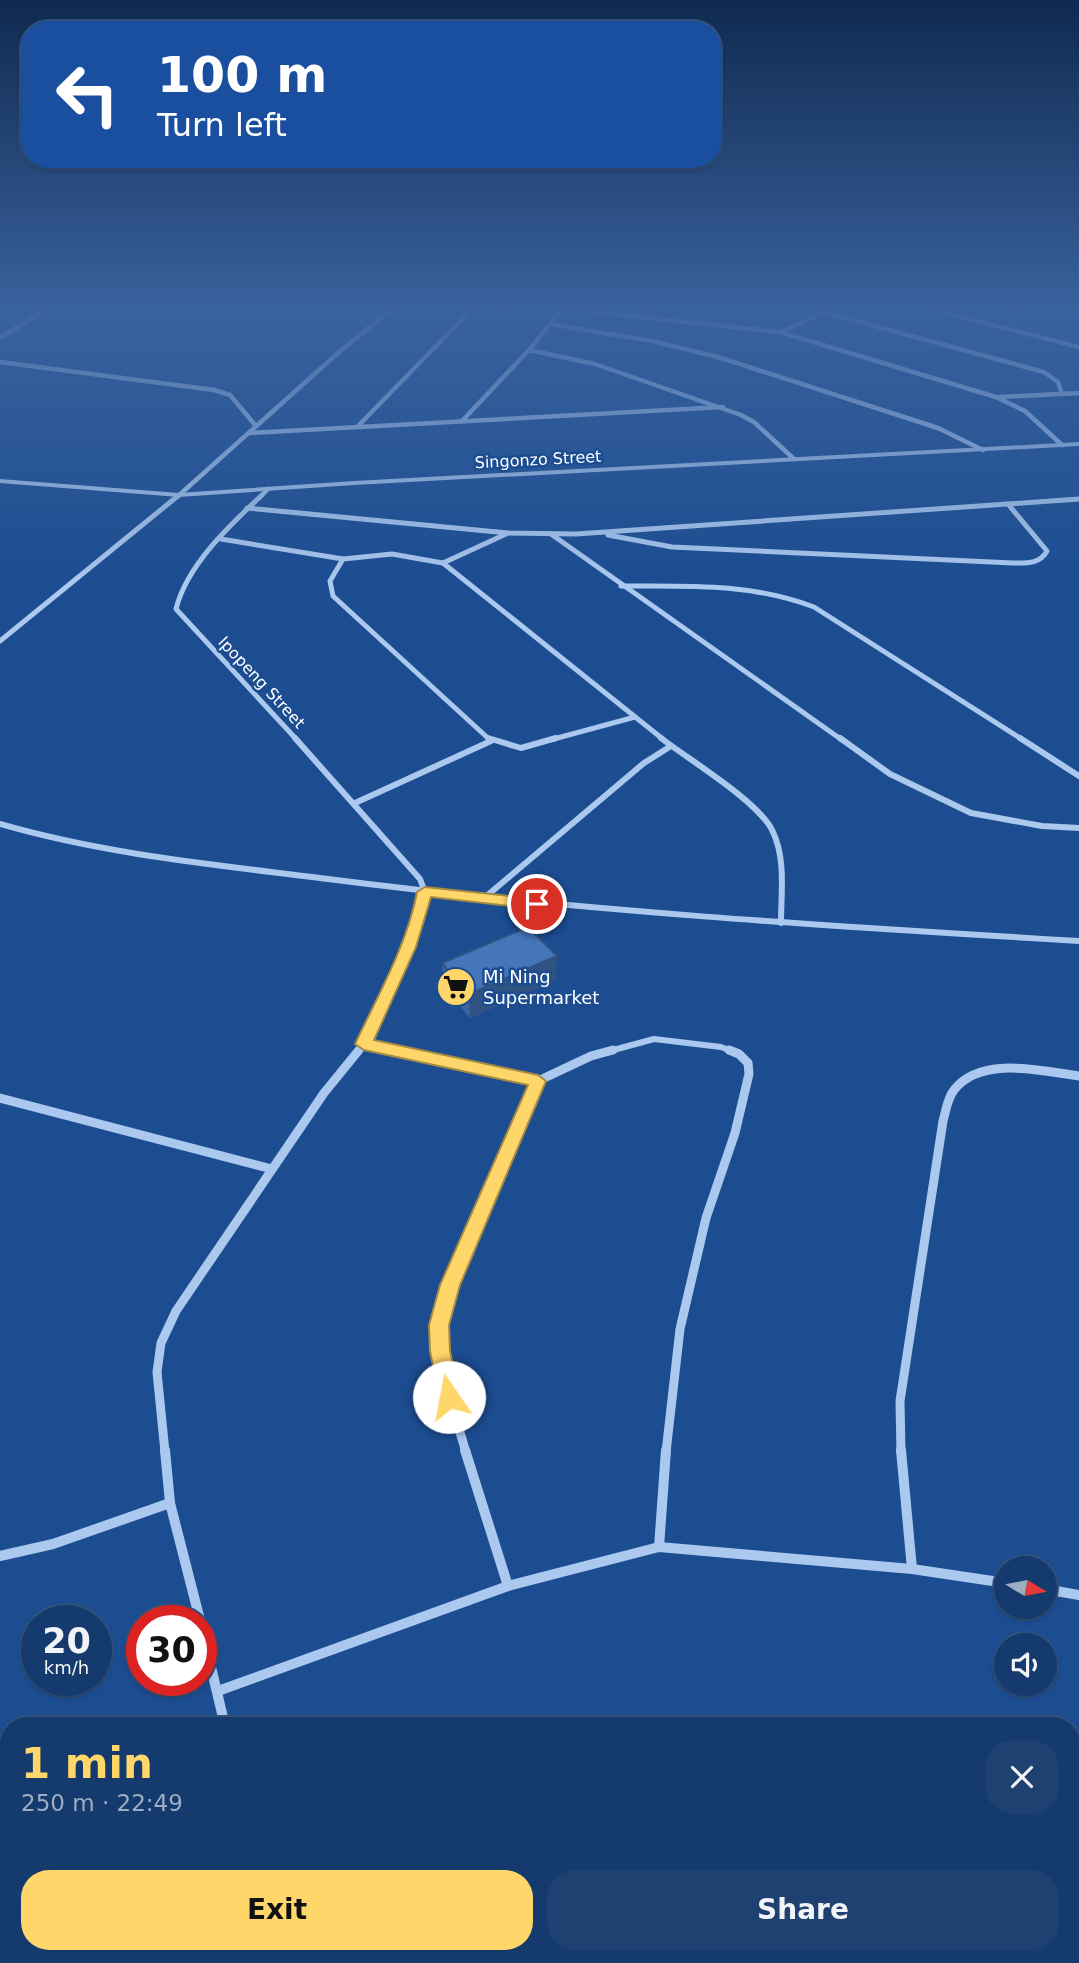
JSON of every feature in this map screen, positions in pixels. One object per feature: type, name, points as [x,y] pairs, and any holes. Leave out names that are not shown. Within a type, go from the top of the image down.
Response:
[{"type":"street","points":[[232,398],[256,426]]},
{"type":"street","points":[[0,641],[179,495],[287,398]]},
{"type":"street","points":[[358,426],[386,398]]},
{"type":"street","points":[[462,421],[484,398]]},
{"type":"street","points":[[695,398],[754,422],[794,459]]},
{"type":"street","points":[[842,398],[938,428],[983,450]]},
{"type":"street","points":[[997,398],[1024,411],[1062,445]]},
{"type":"street","points":[[248,433],[723,407]]},
{"type":"street","name":"Singonzo Street","points":[[0,481],[179,495],[1079,444]]},
{"type":"street","name":"Ipopeng Street","points":[[268,489],[247,508],[184,586],[176,600],[176,609],[355,803],[410,867],[425,892]]},
{"type":"street","points":[[247,508],[508,533],[550,534],[601,533],[1079,499]]},
{"type":"street","points":[[601,533],[672,547],[1013,563],[1031,563],[1043,558],[1046,551],[1043,543],[1008,504]]},
{"type":"street","points":[[443,564],[508,533]]},
{"type":"street","points":[[550,534],[890,774],[971,813],[1042,826],[1079,828]]},
{"type":"street","points":[[221,539],[343,559],[392,554],[443,564],[671,746],[734,790],[773,830],[780,853],[781,923]]},
{"type":"street","points":[[343,559],[329,581],[333,596],[491,741],[521,748],[635,717]]},
{"type":"street","points":[[621,586],[744,589],[795,598],[814,607],[1079,776]]},
{"type":"street","points":[[355,803],[491,741]]},
{"type":"street","points":[[482,899],[644,764],[671,746]]},
{"type":"street","points":[[0,824],[34,834],[146,856],[482,899],[781,923],[1079,941]]},
{"type":"street","points":[[196,1605],[170,1503],[156,1372],[161,1343],[176,1311],[272,1168],[324,1093],[364,1044],[409,947],[425,892]]},
{"type":"street","points":[[364,1044],[538,1081],[591,1056],[654,1039],[721,1047],[739,1054],[748,1063],[750,1074],[735,1133],[706,1218],[680,1329],[669,1415],[659,1548]]},
{"type":"street","points":[[912,1569],[901,1452],[900,1401],[948,1101],[955,1089],[976,1073],[995,1069],[1079,1076]]},
{"type":"street","points":[[508,1586],[449,1397],[440,1351],[439,1325],[450,1285],[538,1081]]},
{"type":"street","points":[[0,1098],[272,1168]]},
{"type":"street","points":[[0,1556],[53,1544],[170,1503]]},
{"type":"street","points":[[218,1691],[508,1586],[659,1548],[912,1569],[994,1581]]},
{"type":"street","points":[[1057,1591],[1079,1595]]},
{"type":"street","points":[[217,1687],[223,1717]]},
{"type":"building","points":[[528,927],[557,956],[469,994],[442,963]]},
{"type":"place","name":"Mi Ning Supermarket","points":[[456,987]]},
{"type":"route","points":[[449,1397],[440,1351],[439,1325],[450,1285],[538,1081],[364,1044],[409,947],[425,892],[537,904]]}]
